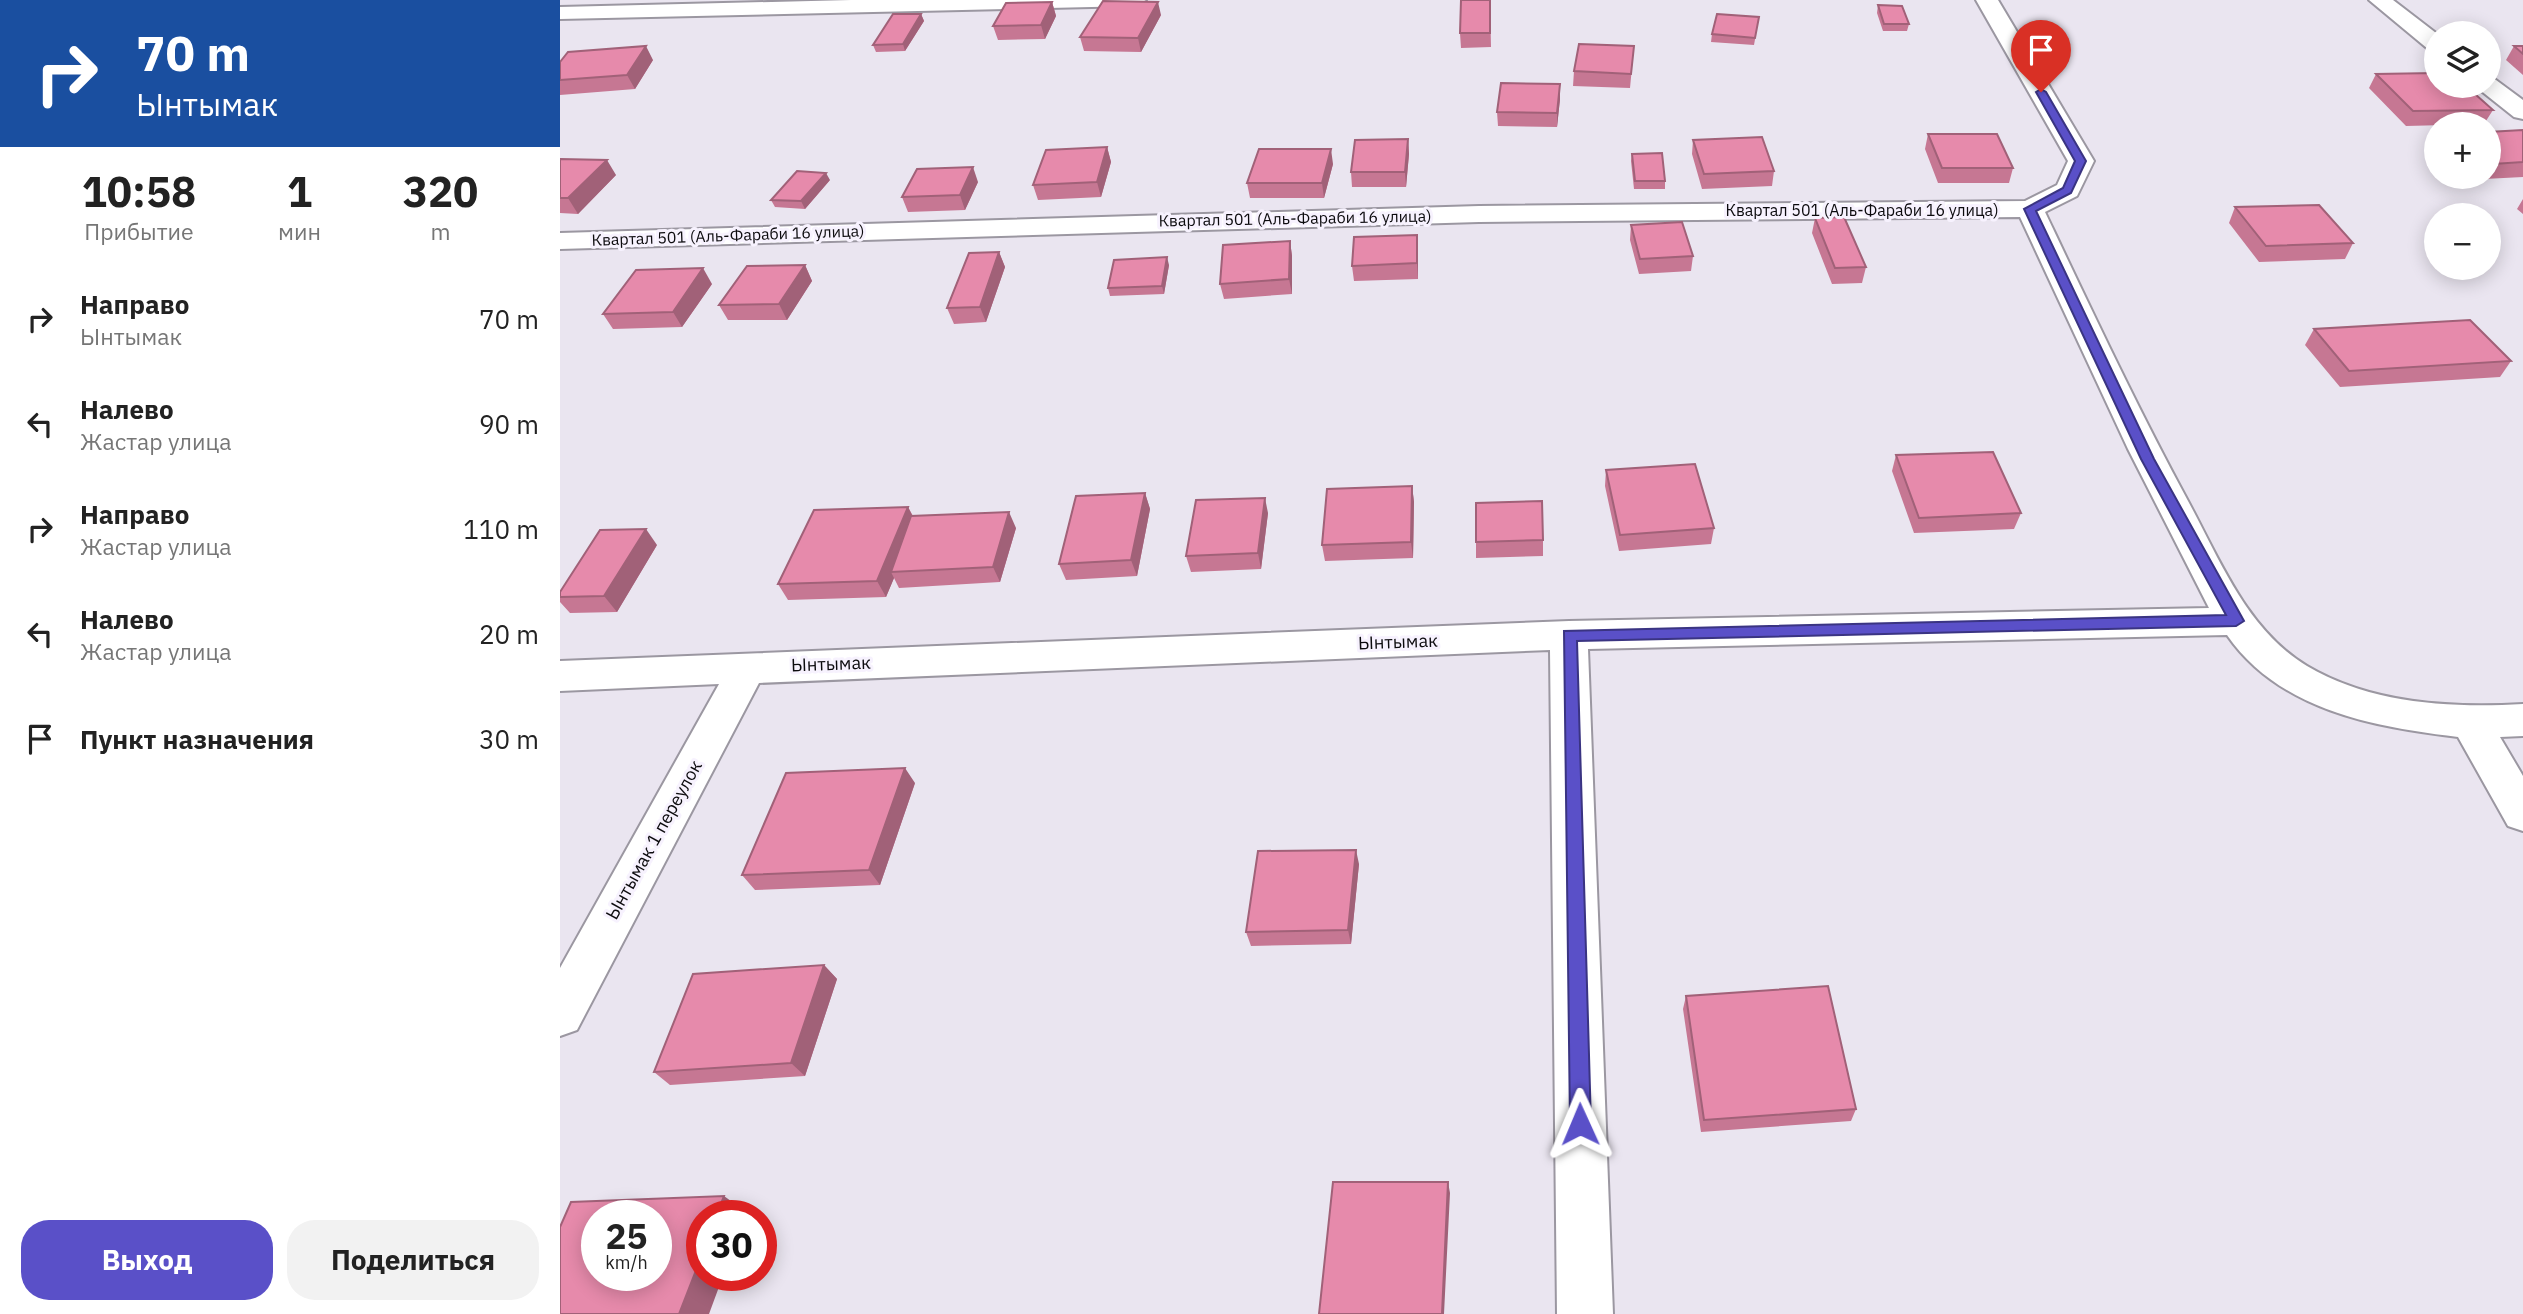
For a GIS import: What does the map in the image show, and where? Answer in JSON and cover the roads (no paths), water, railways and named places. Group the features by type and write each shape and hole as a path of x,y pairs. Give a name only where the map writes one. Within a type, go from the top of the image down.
{"street":[{"path":"560,13 1135,0"},
{"path":"1987,0 2081,161 2067,190 2030,209 2148,459 2236,621 2273,661 2326,693 2388,713 2470,723 2523,720"},
{"path":"2380,0 2424,35"},
{"path":"2501,95 2523,112"},
{"name":"Квартал 501 (Аль-Фараби 16 улица)","path":"560,241 1137,221 1847,209 2030,209"},
{"name":"Ынтымак","path":"560,676 1569,635 2236,621"},
{"path":"1569,635 1585,1314"},
{"name":"Ынтымак 1 переулок","path":"560,1013 748,667"},
{"path":"2470,723 2523,813"}]}
